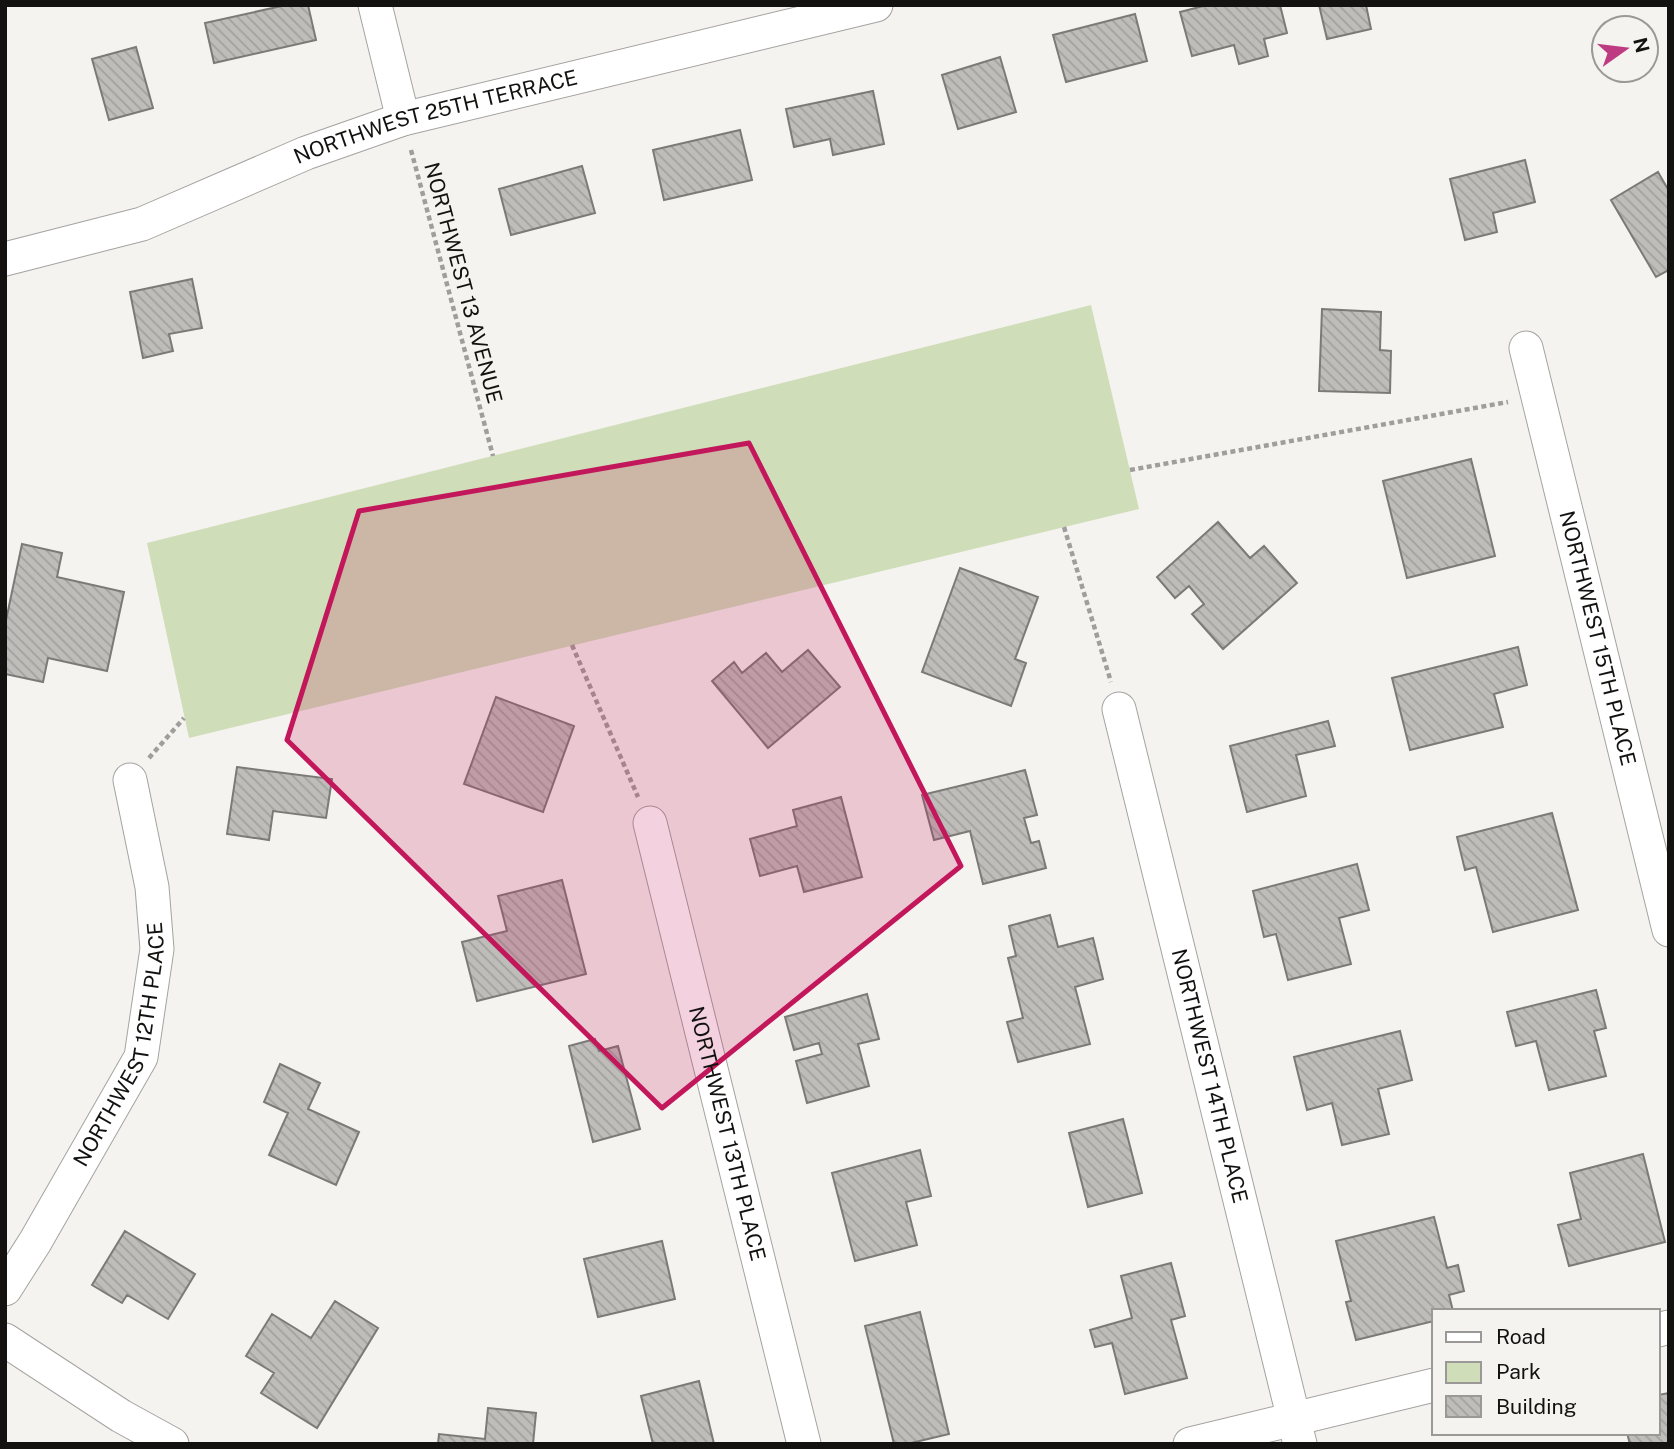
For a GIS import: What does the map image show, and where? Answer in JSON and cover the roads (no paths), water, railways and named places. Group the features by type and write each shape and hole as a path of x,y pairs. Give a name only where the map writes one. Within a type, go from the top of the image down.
{"street":[{"path":"375,5 403,119"},
{"name":"NORTHWEST 25TH TERRACE","path":"5,259 142,224 306,153 403,119 876,5"},
{"name":"NORTHWEST 15TH PLACE","path":"1526,348 1669,930"},
{"name":"NORTHWEST 14TH PLACE","path":"1119,709 1297,1431"},
{"name":"NORTHWEST 12TH PLACE","path":"5,1289 141,1057 157,949 152,887 130,780"},
{"name":"NORTHWEST 13TH PLACE","path":"650,823 804,1444"},
{"path":"5,1340 121,1416 172,1444"},
{"path":"1190,1444 1297,1431 1432,1386"}]}
